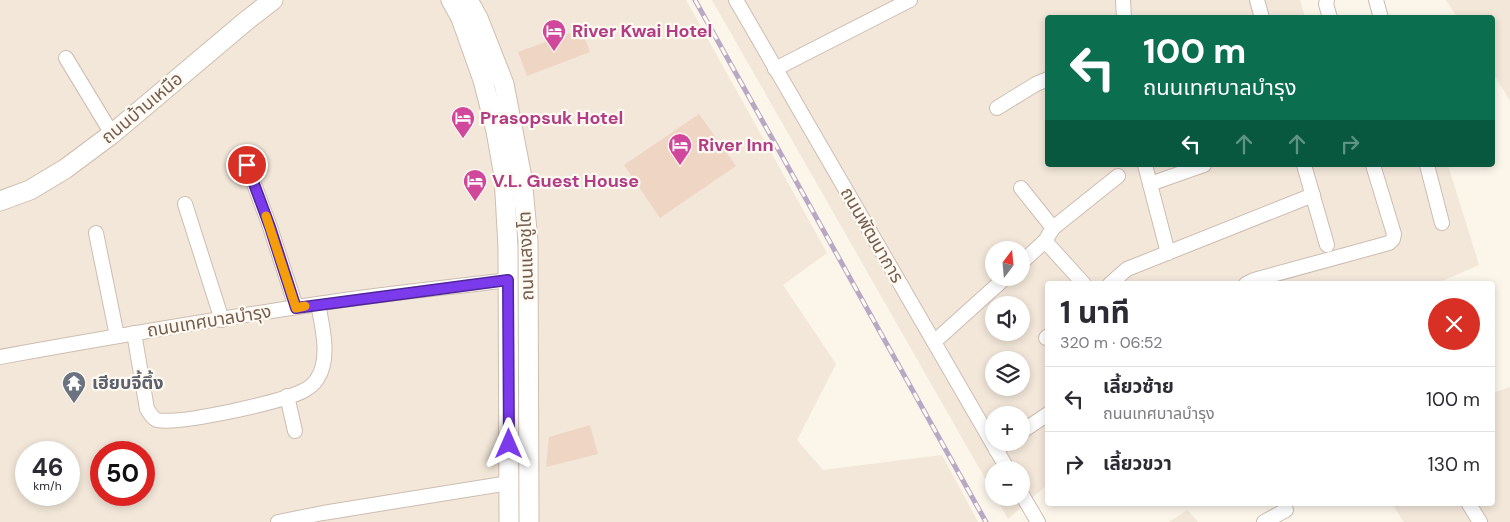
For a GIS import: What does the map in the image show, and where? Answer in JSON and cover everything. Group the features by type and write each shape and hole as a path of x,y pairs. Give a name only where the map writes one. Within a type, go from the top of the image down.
{"main road":[{"name":"ถนนบ้านเหนือ","path":"0,201 30,190 65,169 112,134 246,21 274,0"},
{"name":"ถนนแสงชูโต","path":"451,0 461,18 483,80 505,129 522,178 528,241 529,522"},
{"name":"ถนนแสงชูโต","path":"468,0 478,18 504,84 504,176 508,247 509,522"}],"street":[{"name":"ถนนพัฒนาการ","path":"736,0 934,342 985,421"},
{"path":"775,69 910,0"},
{"path":"1123,0 1124,15"},
{"path":"1257,0 1261,15"},
{"path":"1327,0 1326,4 1329,15"},
{"path":"1376,0 1380,15"},
{"path":"66,58 112,134"},
{"path":"997,108 1045,80"},
{"path":"247,165 270,227 296,308"},
{"path":"1146,167 1168,253"},
{"path":"1150,184 1198,167"},
{"path":"1305,167 1327,245"},
{"path":"1252,281 1389,243 1393,239 1394,234 1374,167"},
{"path":"1427,167 1442,223"},
{"path":"1030,255 1045,241 1053,228 1118,176"},
{"path":"1021,188 1053,228"},
{"path":"1113,281 1127,269 1313,195"},
{"path":"185,204 222,320"},
{"path":"96,233 117,336"},
{"path":"1045,241 1081,281"},
{"name":"ถนนเทศบาลบำรุง","path":"0,357 134,333 318,304 508,280"},
{"path":"934,342 996,286"},
{"path":"134,333 147,409 152,417 156,420 170,420 205,416 302,392 310,386 320,374 324,358 324,338 318,304"},
{"path":"287,396 294,431"},
{"path":"1030,426 1045,416"},
{"path":"278,522 509,483"},
{"path":"1029,506 1038,522"},
{"path":"1470,506 1480,522"},
{"path":"1264,522 1286,510"}],"shaded area":[{"path":"0,0 686,0 827,253 783,285 836,364 797,440 823,470 942,455 978,522 0,522"},
{"path":"712,0 1300,0 1304,15 1045,15 1045,167 1449,167 1479,265 1442,281 1045,281 1045,487 1030,500 1030,461 985,461 985,478"},
{"path":"1446,0 1510,0 1510,101 1495,76 1495,15 1456,15"},
{"path":"1510,387 1510,522 1404,522 1393,506 1495,506 1495,392"},
{"path":"1001,506 1023,506 1008,519"},
{"path":"1187,510 1198,522 1169,522"}],"building":[{"name":"River Kwai Hotel","path":"581,29 590,52 527,76 518,52"},
{"name":"River Inn","path":"699,114 736,166 660,218 624,165"},
{"path":"590,425 598,454 546,467 549,437"}],"railway":[{"path":"695,0 986,522"}],"slow traffic":[{"path":"266,216 296,308 305,306"}],"place":[{"name":"River Kwai Hotel","path":"554,52"},
{"name":"Prasopsuk Hotel","path":"463,139"},
{"name":"River Inn","path":"680,166"},
{"name":"V.L. Guest House","path":"475,202"},
{"name":"เฮียบจี้ตึ้ง","path":"74,404"}],"route":[{"path":"247,165 270,227 296,308 508,280 509,444"}]}
